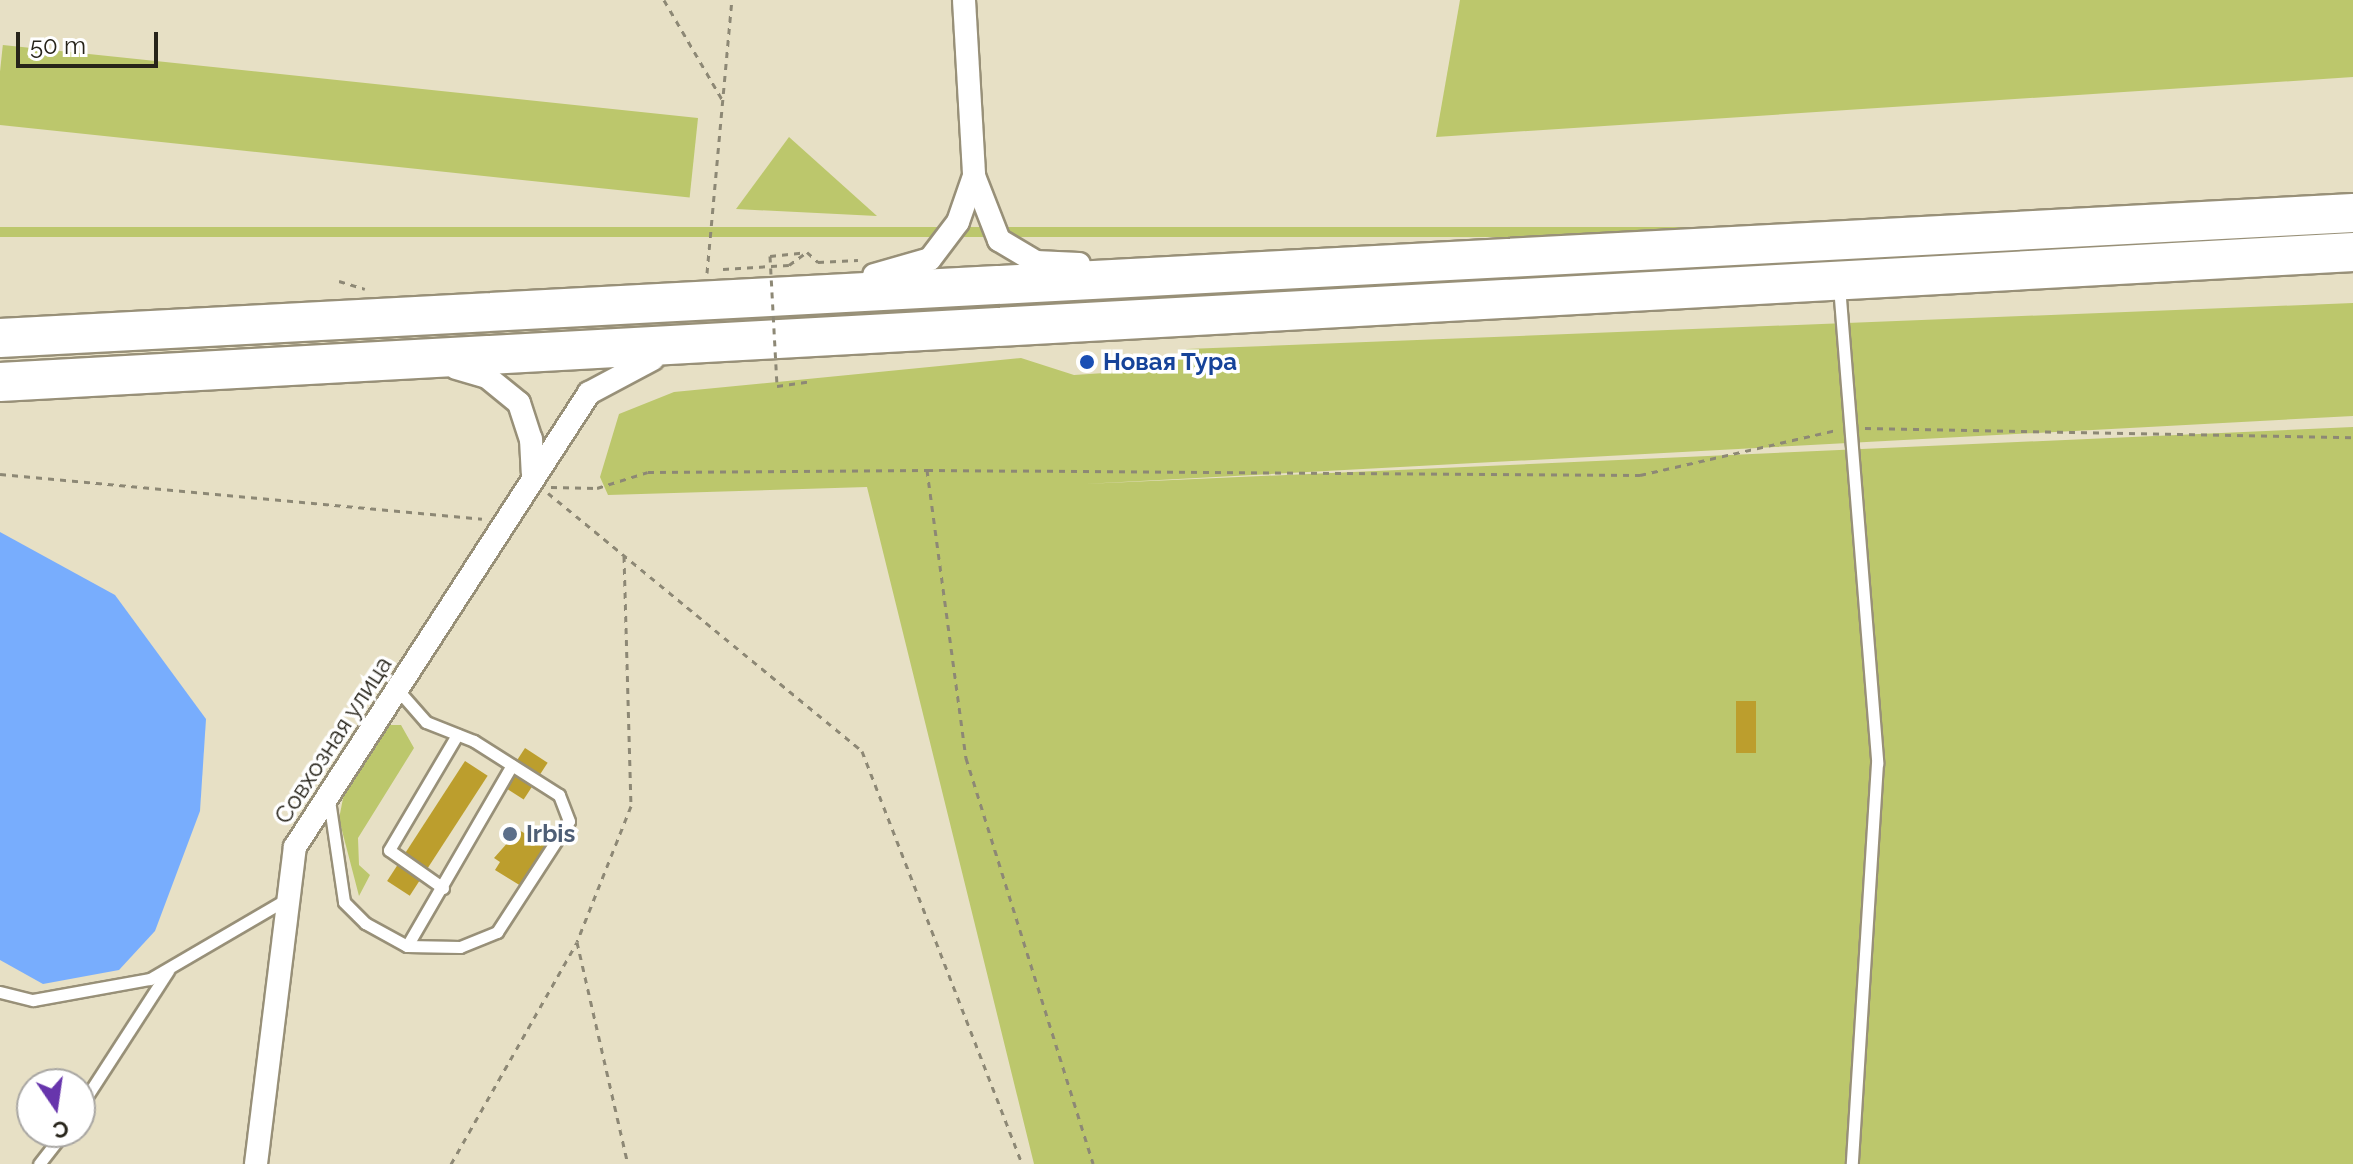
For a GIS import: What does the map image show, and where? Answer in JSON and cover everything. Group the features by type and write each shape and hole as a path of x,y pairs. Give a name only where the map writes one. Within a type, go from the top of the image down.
{"highway":[{"path":"0,338 709,286 1230,273 2353,213"},
{"path":"0,382 312,361 2353,252"}],"street":[{"path":"964,0 974,176 999,240 1036,262 1191,260 1230,273"},
{"path":"709,286 912,269 949,240 974,176"},
{"path":"312,361 370,372 1087,338 1214,315"},
{"name":"Совхозная улица","path":"256,1164 295,847 531,475 589,393 653,359"},
{"path":"456,368 487,377 519,403 531,439 531,475"}],"lane":[{"path":"1839,281 1846,428 1877,763 1852,1164"},
{"path":"329,795 344,902 365,923 407,946 460,947 497,932 569,821 559,795 512,765 426,722 396,689"},
{"path":"443,888 389,850 457,735"},
{"path":"407,946 512,765"},
{"path":"0,992 33,1000 150,979 287,899"},
{"path":"96,1082 170,967"},
{"path":"39,1164 52,1148"}],"path":[{"path":"664,0 723,101"},
{"path":"709,286 732,0"},
{"path":"807,252 770,256 777,386 811,381"},
{"path":"531,475 574,491 648,472 927,470 1640,475 1846,428 2353,437"},
{"path":"927,470 966,758 1093,1164"},
{"path":"0,474 504,521"},
{"path":"531,475 624,556 862,751 1022,1164"},
{"path":"451,1164 577,942 631,806 624,556"},
{"path":"577,942 628,1164"}],"green space":[{"path":"1460,0 2353,0 2353,77 1436,137"},
{"path":"3,45 698,118 690,198 0,125"},
{"path":"789,137 877,216 736,209"},
{"path":"0,227 2353,227 2353,237 0,237"},
{"path":"2353,303 2353,416 1084,484 2353,427 2353,1164 1034,1164 867,487 608,495 600,477 619,414 674,392 1021,358 1074,375 1150,370 1187,349"},
{"path":"389,725 401,725 414,748 358,838 359,865 370,875 359,896 339,819 344,793"}],"water":[{"path":"0,532 115,595 206,719 200,811 155,931 119,970 43,984 0,960"}],"building":[{"path":"1736,701 1756,701 1756,753 1736,753"},
{"path":"525,748 548,763 524,800 501,785"},
{"path":"465,761 488,776 410,896 387,881"},
{"path":"519,830 546,846 521,886 495,870 500,862 494,858"}],"place":[{"name":"Новая Тура","path":"1087,362"},
{"name":"Irbis","path":"510,834"}]}
